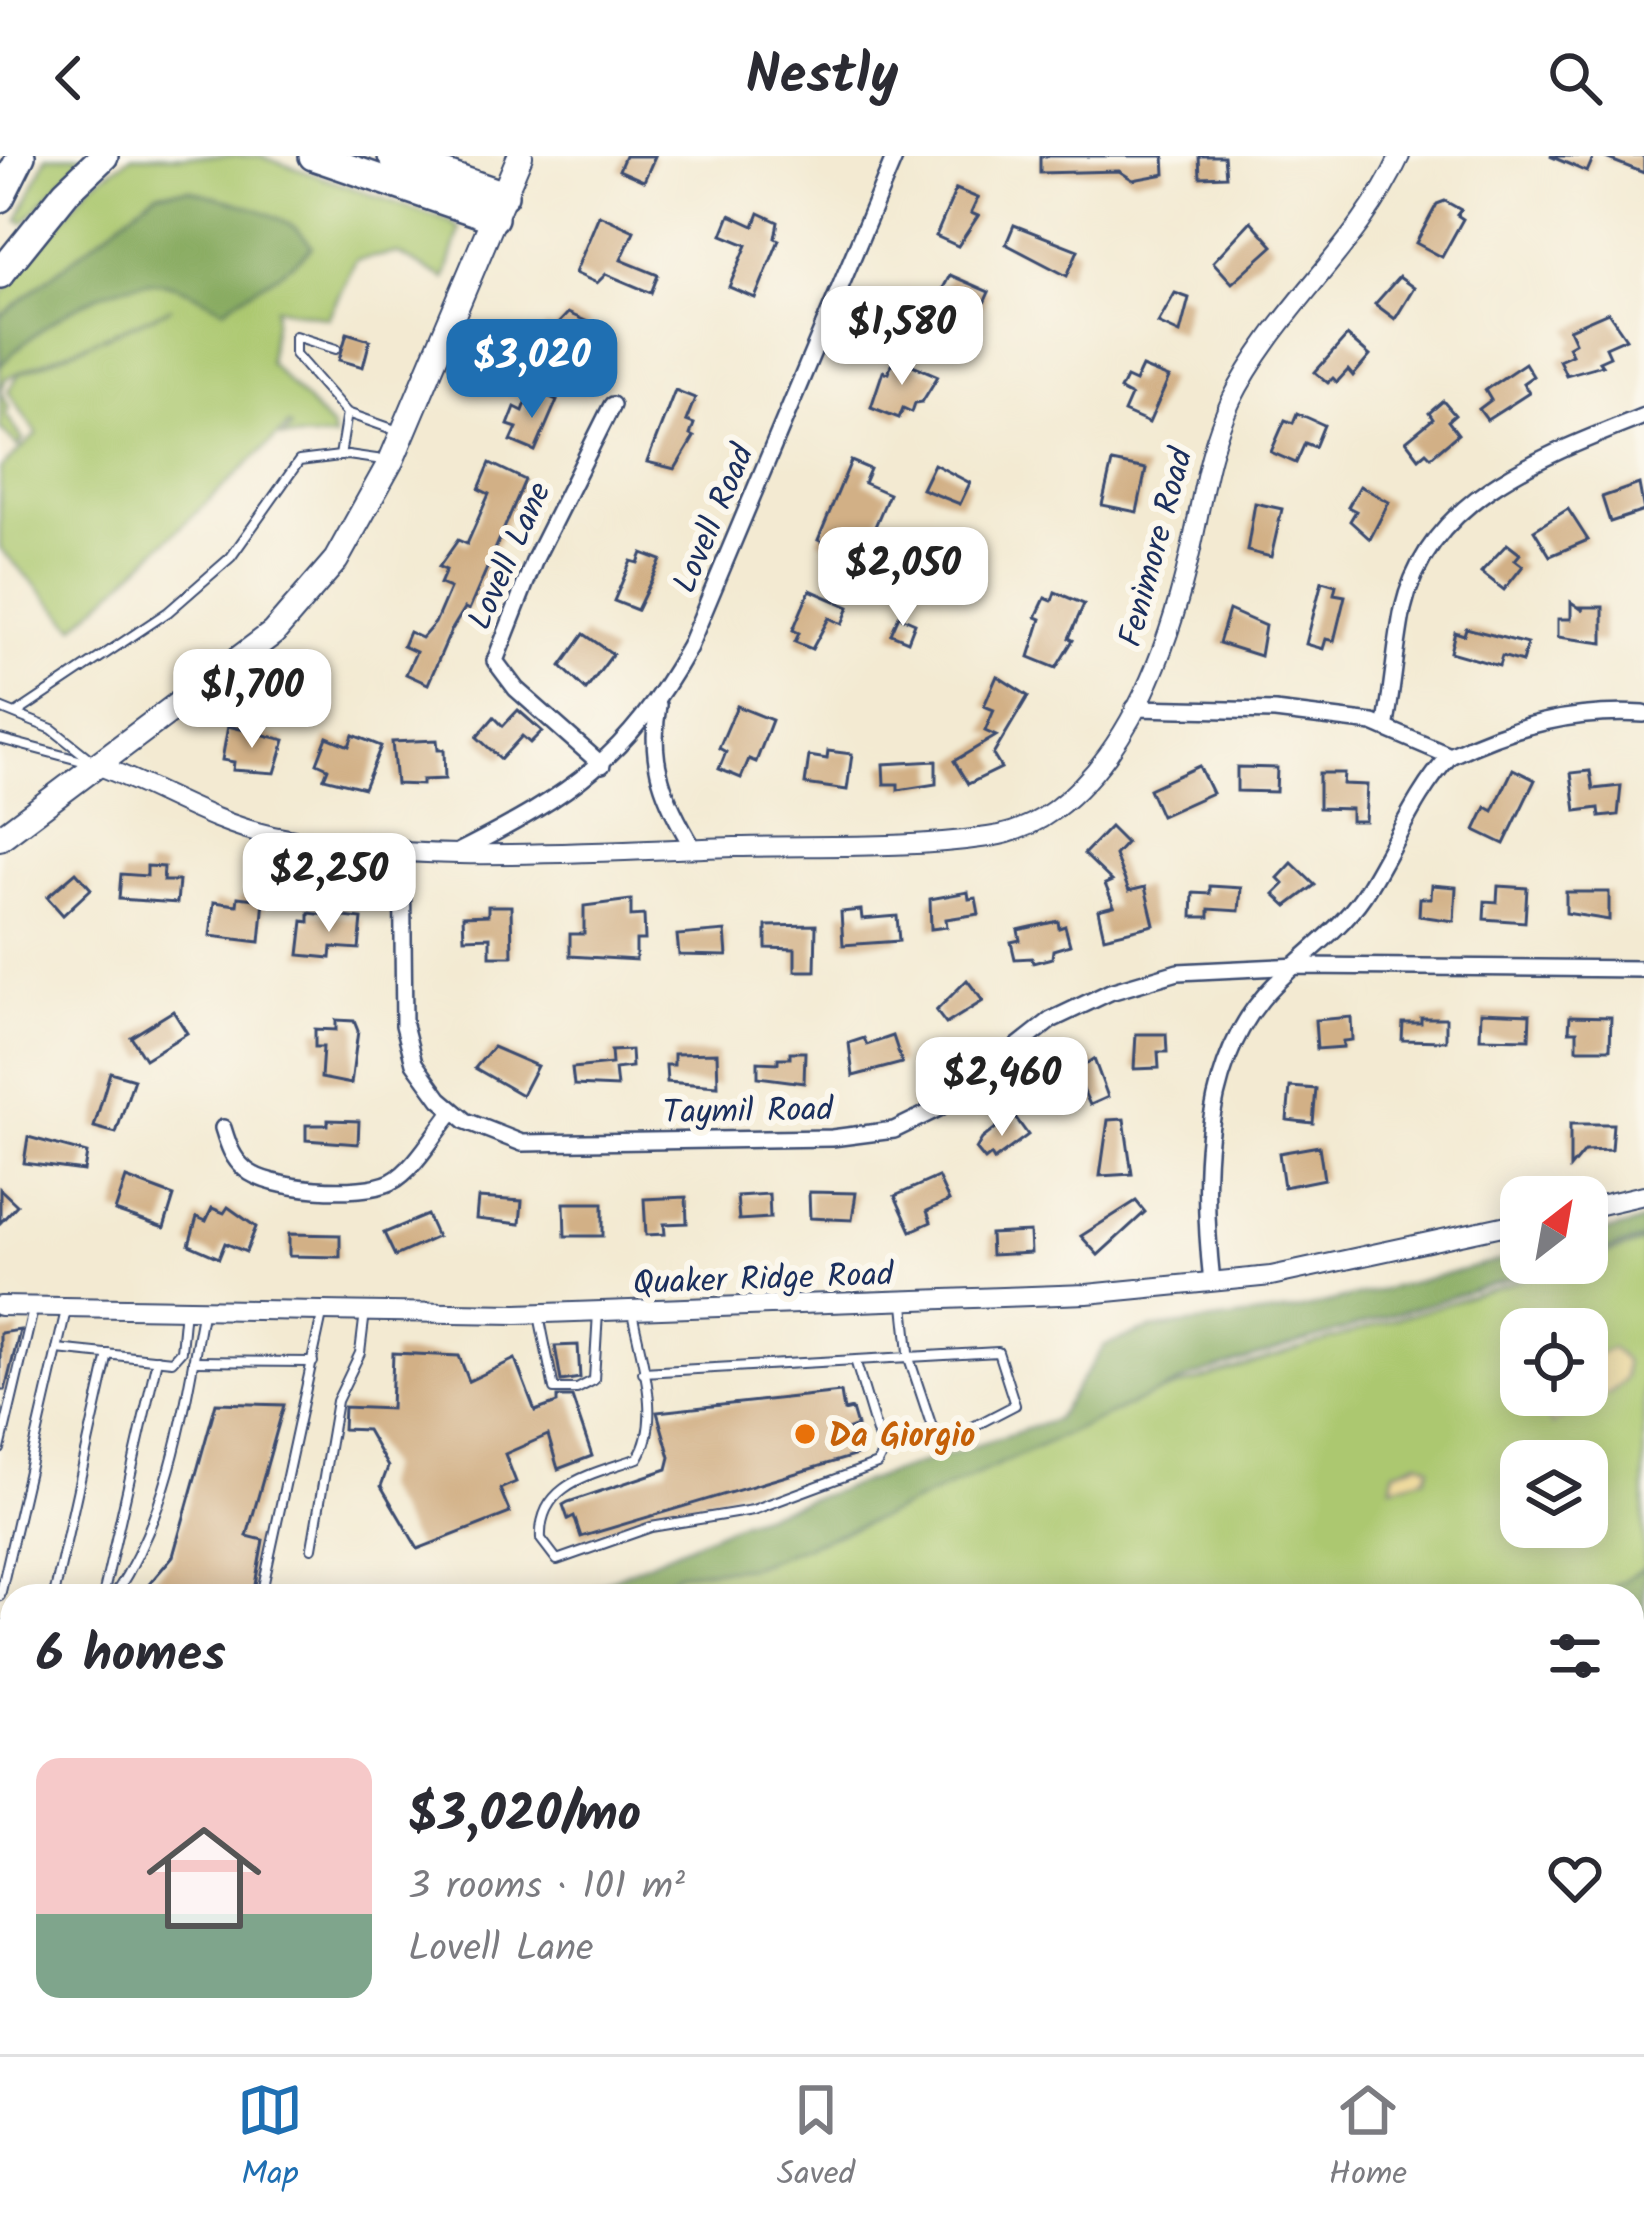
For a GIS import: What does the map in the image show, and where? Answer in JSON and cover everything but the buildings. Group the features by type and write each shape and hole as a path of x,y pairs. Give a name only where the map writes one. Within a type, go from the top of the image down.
{"highway":[{"path":"0,198 21,156"},
{"path":"0,274 66,192 104,156"},
{"path":"313,156 499,207"},
{"path":"392,156 499,207"}],"main road":[{"path":"0,838 245,656 297,609 358,526 391,461 520,156"}],"street":[{"name":"Lovell Road","path":"97,765 208,815 272,836 460,850 548,806 602,765 659,701 689,647 895,156"},
{"name":"Fenimore Road","path":"460,850 931,842 1014,832 1075,791 1134,708 1172,619 1204,471 1229,405 1270,338 1366,218 1400,156"},
{"name":"Lovell Lane","path":"602,765 516,689 495,662 536,559 612,405"},
{"path":"1385,728 1413,577 1456,512 1500,481 1644,416"},
{"name":"Lovell Road","path":"659,701 653,761 665,800 694,848"},
{"path":"1134,708 1276,711 1385,728 1450,756"},
{"path":"1212,1282 1214,1100 1243,1027 1272,988 1299,966 1362,897 1450,756 1524,725 1607,712 1644,714"},
{"name":"Taymil Road","path":"402,848 406,1039 421,1074 453,1111 482,1130 522,1143 832,1138 894,1130 939,1108 1030,1033 1110,992 1178,972 1299,966 1644,969"},
{"path":"223,1128 232,1154 248,1173 270,1182 357,1189 394,1181 453,1111"},
{"path":"1608,1203 1644,1195"},
{"name":"Quaker Ridge Road","path":"0,1306 539,1313 904,1303 1212,1282 1318,1267 1500,1227"}],"lane":[{"path":"336,349 295,336 295,354 347,413 403,433"},
{"path":"340,456 347,413"},
{"path":"17,713 168,611 231,557 299,461 340,456 391,461"},
{"path":"0,708 74,742 97,765"},
{"path":"0,739 97,765"},
{"path":"643,1372 910,1361 998,1352 1015,1406 938,1445 910,1361 904,1303"},
{"path":"3,1584 67,1304"},
{"path":"0,1449 34,1305"},
{"path":"57,1349 172,1361 182,1351 194,1307"},
{"path":"122,1584 142,1554 156,1516 193,1361 194,1307"},
{"path":"263,1584 288,1452 323,1310"},
{"path":"312,1549 337,1402 360,1353 365,1310"},
{"path":"632,1311 648,1412 644,1450 638,1459 568,1484 551,1497 540,1522 550,1556 568,1559 650,1528 753,1510 877,1464 883,1452 856,1363"},
{"path":"539,1313 554,1389 577,1390 594,1380 598,1312"},
{"path":"57,1584 108,1354"},
{"path":"108,1584 157,1359"},
{"path":"193,1361 313,1363"}],"green space":[{"path":"47,156 84,156 24,223 18,220"},
{"path":"132,156 260,156 451,222 460,229 445,279 397,253 356,260 328,318 276,307 269,362 332,428 334,438 282,437 289,425 75,627 0,548 0,469 37,434 8,391 19,374 172,308 6,378 1,391 9,407 6,414 23,440 18,447 0,428 0,296 90,185"},
{"path":"189,189 273,216 312,246 224,309 163,283 142,283 97,296 52,322 0,366 0,317 157,192"},
{"path":"1644,1221 1644,1239 1608,1250 1608,1231"},
{"path":"1644,1242 1644,1584 648,1584 1142,1398 1509,1284 1608,1284 1608,1253"},
{"path":"1500,1261 1500,1282 1195,1376 880,1518 751,1567 678,1573 665,1584 600,1584 743,1521 1055,1420 1105,1345 1150,1329 1298,1310"},
{"path":"1644,1568 1644,1584 1617,1584"}],"sand":[{"path":"1612,1348 1625,1361 1625,1377 1608,1393 1608,1350"},
{"path":"1419,1461 1430,1466 1425,1477 1392,1486 1394,1471"}],"place":[{"name":"Da Giorgio","path":"805,1434"}]}
